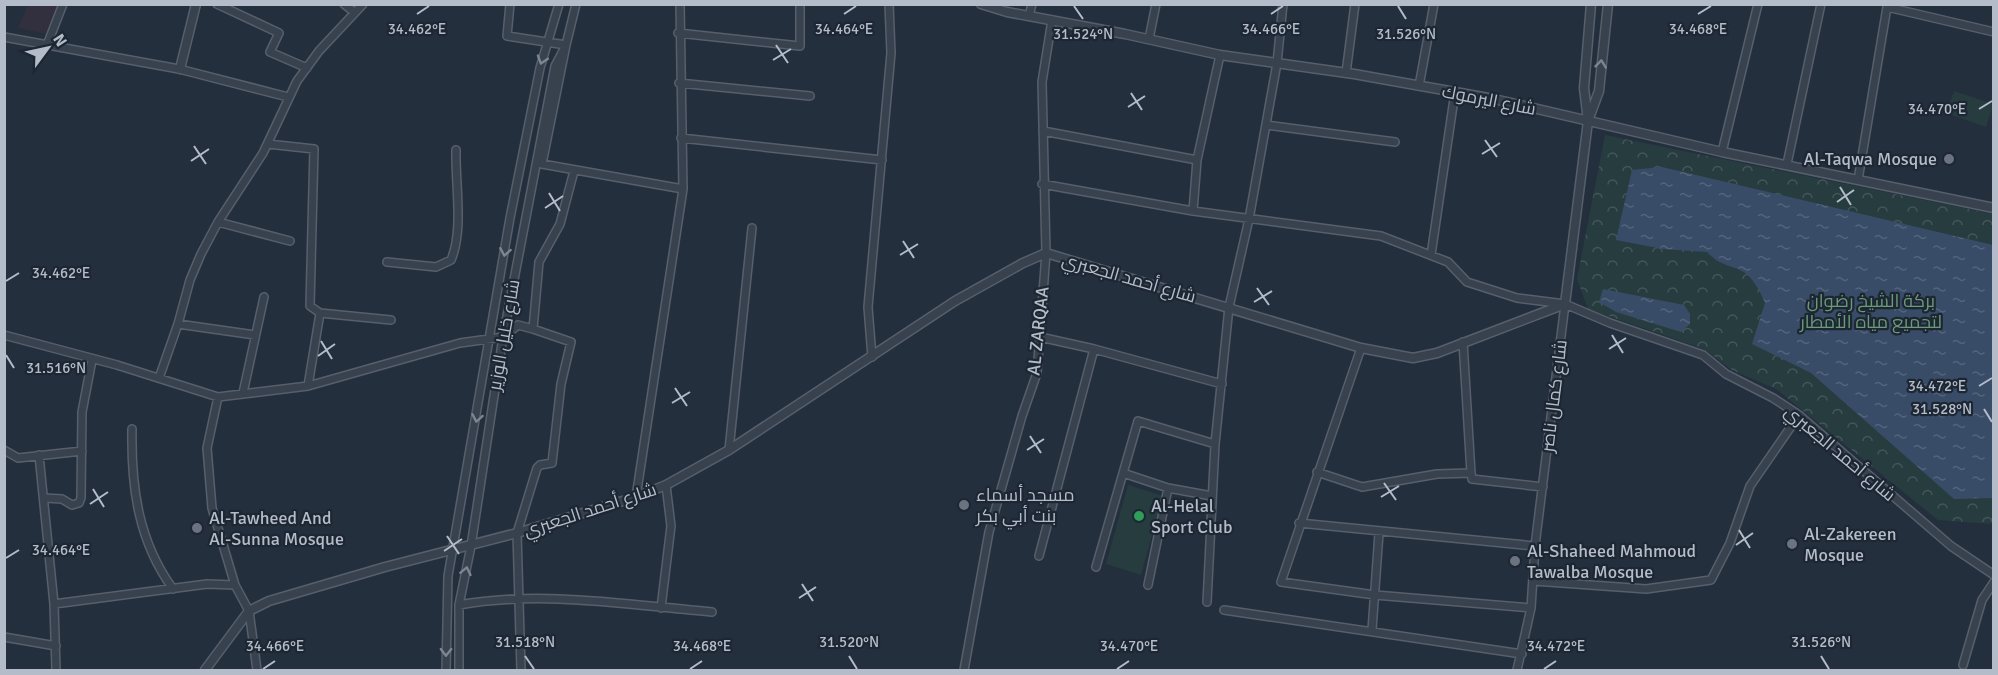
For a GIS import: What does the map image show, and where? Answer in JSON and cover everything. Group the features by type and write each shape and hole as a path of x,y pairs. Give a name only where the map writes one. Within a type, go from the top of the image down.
{"street":[{"path":"46,45 63,4"},
{"path":"180,69 196,4"},
{"path":"217,4 279,33 270,52 307,68"},
{"path":"344,4 354,12"},
{"path":"159,378 178,324 190,280 218,222 268,144 288,97 307,68 363,4"},
{"path":"510,4 507,36 566,45 542,164 683,189"},
{"name":"شارع خليل الوزير","path":"446,670 448,576 528,124 540,68 559,4"},
{"name":"شارع خليل الوزير","path":"459,670 459,605 471,546 502,338 555,66 566,45 576,4"},
{"path":"636,498 683,189 678,33 680,4"},
{"path":"678,33 800,46 800,4"},
{"path":"872,357 868,307 891,53 889,4"},
{"name":"شارع اليرموك","path":"981,4 1220,55 1346,73 1455,92 1722,152 1994,208"},
{"path":"1029,16 1032,4"},
{"path":"1149,39 1156,4"},
{"path":"1207,602 1215,444 1229,307 1249,219 1266,125 1277,63 1283,4"},
{"path":"1346,73 1355,4"},
{"path":"1419,86 1434,4"},
{"name":"شارع كمال ناصر","path":"1517,670 1531,608 1535,546 1587,121 1584,88 1591,4"},
{"name":"شارع كمال ناصر","path":"1587,121 1599,91 1608,4"},
{"path":"1722,152 1758,4"},
{"path":"1787,164 1821,4"},
{"path":"1858,180 1887,7 1994,32"},
{"name":"AL ZARQAA","path":"964,670 989,532 1022,416 1037,373 1046,253 1042,184 1042,82 1052,20"},
{"path":"4,37 180,69 288,97"},
{"path":"1193,211 1197,160 1220,55"},
{"path":"679,83 810,96"},
{"path":"1431,255 1455,92"},
{"path":"1266,125 1395,142"},
{"path":"1043,131 1197,160"},
{"path":"681,138 882,159"},
{"path":"268,144 314,149 310,306 320,313 391,320"},
{"path":"387,262 436,267 451,260 460,208 455,188 456,150"},
{"path":"533,329 539,262 560,224 574,171"},
{"path":"1042,184 1193,211 1381,236 1448,262 1467,282 1517,298 1565,304"},
{"path":"218,222 290,241"},
{"path":"729,450 752,228"},
{"name":"شارع أحمد الجعبري","path":"205,670 249,611 269,601 385,567 517,533 636,498 666,485 729,450 955,301 1023,263 1046,253 1361,348 1413,358 1437,353 1565,304 1610,323 1703,355 1726,374 1773,398 1799,415 1951,546 1994,575"},
{"path":"243,393 264,297"},
{"path":"308,386 320,313"},
{"path":"178,324 255,335"},
{"path":"4,335 159,378 218,397 308,386 460,343 502,338 518,325 571,342 561,384 552,463 540,465 537,468 517,533 521,670"},
{"path":"1040,337 1095,349 1222,384"},
{"path":"1463,342 1472,479 1543,487"},
{"path":"1361,348 1281,582 1375,595 1531,608"},
{"path":"1039,556 1095,349"},
{"path":"45,498 62,499 72,505 79,503 82,412 92,360"},
{"path":"218,397 207,448 208,484 212,508 235,585 249,611 257,670"},
{"path":"1534,581 1646,589 1711,580 1730,543 1750,486 1799,415"},
{"path":"1096,567 1138,421 1215,444"},
{"path":"132,429 134,499 159,570 173,589"},
{"path":"4,450 18,458 82,451"},
{"path":"39,455 54,604 56,670"},
{"path":"1317,472 1362,487 1437,474 1471,472"},
{"path":"1123,473 1168,488 1212,496"},
{"path":"661,608 671,526 666,485"},
{"path":"1148,585 1168,488"},
{"path":"1299,524 1535,546"},
{"path":"1372,630 1379,533"},
{"path":"1963,664 1982,600 1994,582"},
{"path":"54,604 207,584 235,585"},
{"path":"459,605 518,599 712,612"},
{"path":"1224,610 1372,630 1522,654"},
{"path":"4,637 56,646"}],"shaded area":[{"path":"28,5 59,5 47,34 18,28"}],"green space":[{"path":"1954,91 1993,104 1986,127 1946,113"},
{"name":"بركة الشيخ رضوان لتجميع مياه الأمطار","path":"1605,135 1993,214 1993,524 1938,520 1776,389 1732,370 1704,349 1588,309 1577,279"},
{"name":"Al-Helal Sport Club","path":"1128,485 1163,496 1141,575 1106,564"}],"water":[{"name":"بركة الشيخ رضوان لتجميع مياه الأمطار","path":"1662,167 1993,245 1993,498 1954,499 1811,373 1752,344 1765,303 1755,284 1744,272 1719,262 1707,252 1663,249 1616,240 1632,170"},
{"path":"1603,289 1684,305 1690,314 1690,324 1681,332 1616,312 1599,302"}],"place":[{"name":"Al-Taqwa Mosque","path":"1949,159"},
{"name":"مسجد أسماء بنت أبي بكر","path":"964,505"},
{"name":"Al-Helal Sport Club","path":"1139,516"},
{"name":"Al-Tawheed And Al-Sunna Mosque","path":"197,528"},
{"name":"Al-Zakereen Mosque","path":"1792,544"},
{"name":"Al-Shaheed Mahmoud Tawalba Mosque","path":"1515,561"}]}
